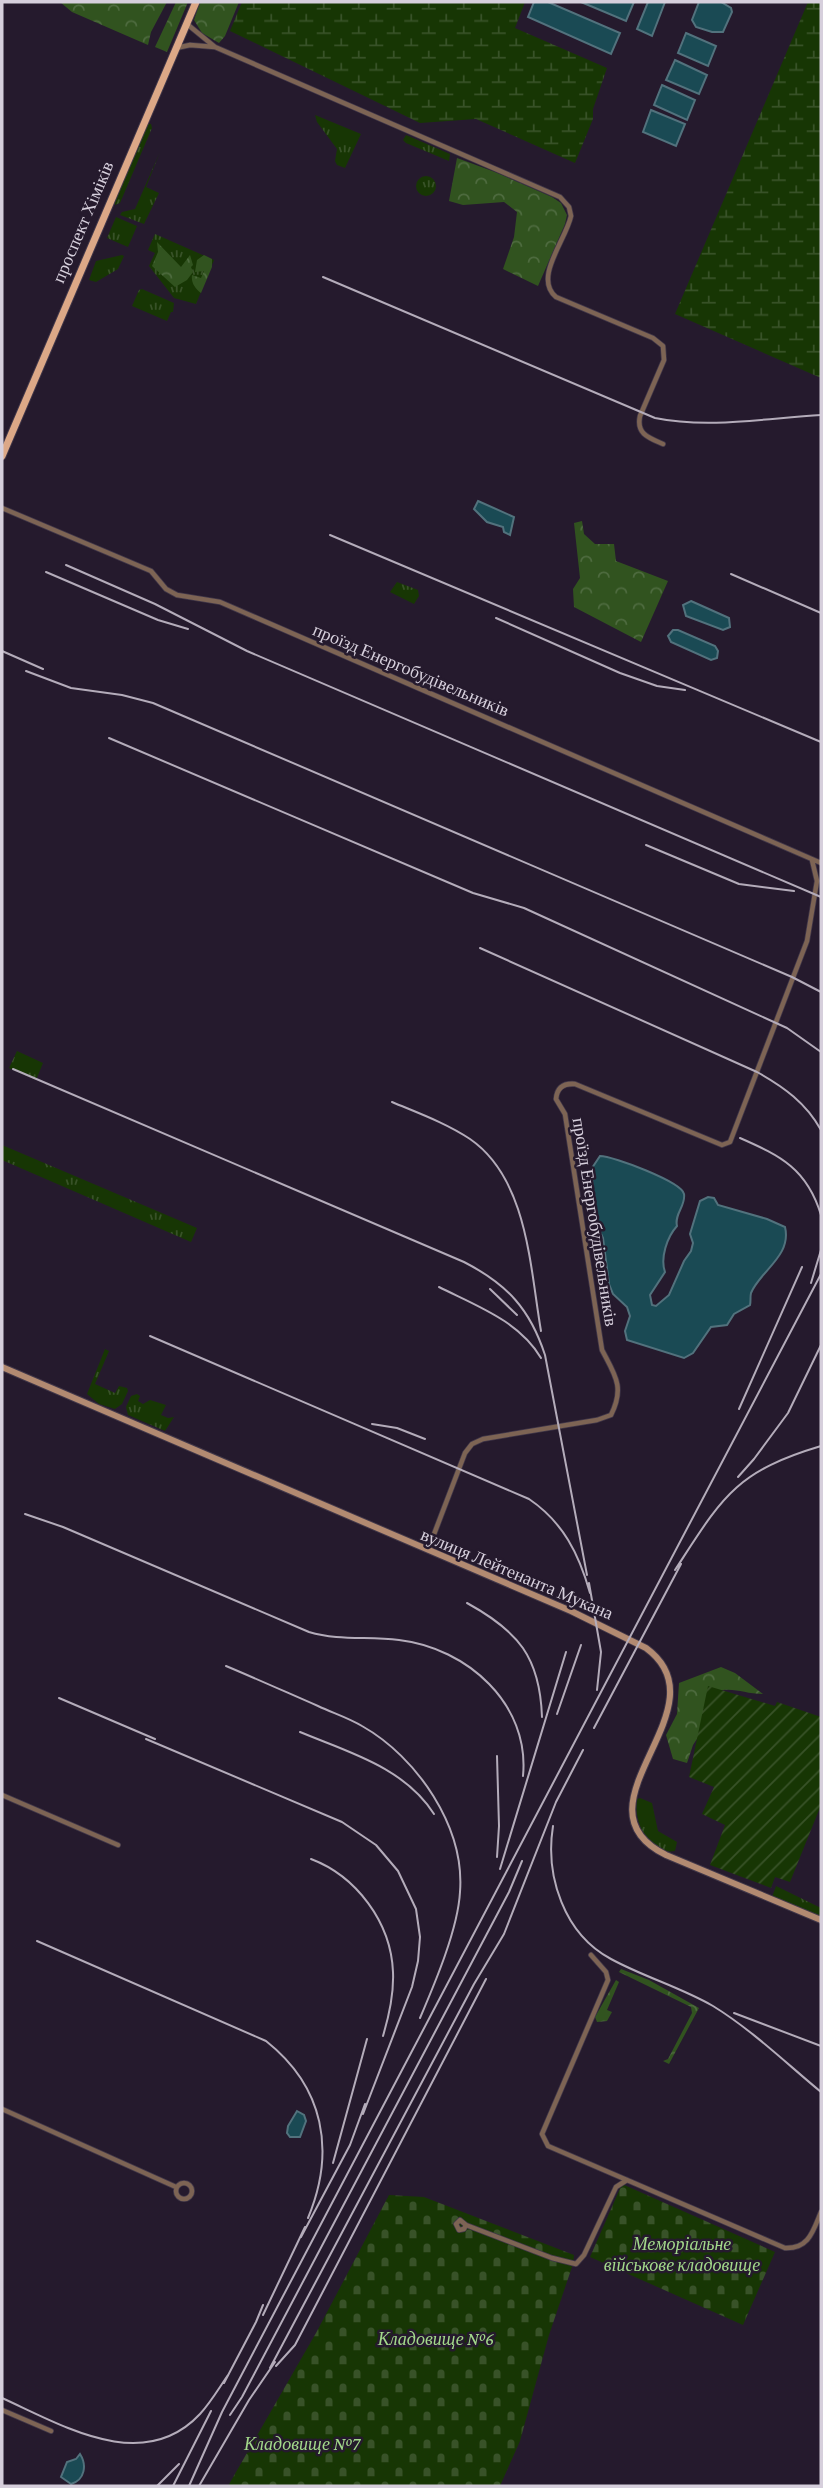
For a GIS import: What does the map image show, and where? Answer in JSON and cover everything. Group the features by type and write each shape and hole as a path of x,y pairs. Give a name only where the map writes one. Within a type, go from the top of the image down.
{"main road":[{"name":"проспект Хіміків","path":"2,456 195,2"},
{"name":"вулиця Лейтенанта Мукана","path":"2,1367 571,1611 633,1640 654,1654 668,1673 672,1693 634,1796 632,1814 641,1836 652,1847 666,1855 821,1920"}],"street":[{"path":"186,24 215,47 559,197 569,207 571,216 547,275 549,289 556,297 653,338 663,346 664,360 640,416 639,425 645,436 663,444"},
{"path":"175,48 190,45 215,47"},
{"name":"проїзд Енергобудівельників","path":"2,508 151,571 166,589 177,594 220,602 821,863"},
{"name":"проїзд Енергобудівельників","path":"428,1551 465,1453 472,1444 492,1437 597,1420 611,1415 614,1409 618,1380 602,1350 565,1114 556,1099 560,1087 575,1084 722,1145 730,1142 807,941 817,881 812,860"},
{"path":"2,1795 118,1845"},
{"path":"591,1955 607,1972 608,1980 542,2134 548,2146 785,2248 796,2248 808,2240 821,2212"},
{"path":"2,2109 176,2188"},
{"path":"466,2225 552,2258 576,2264 584,2255 617,2187 628,2180"},
{"path":"2,2410 51,2431"}],"green space":[{"path":"60,2 167,2 151,32 148,45 72,12"},
{"path":"176,2 188,2 167,52 155,47"},
{"path":"200,2 239,2 225,36 219,43 202,33 194,20"},
{"path":"242,2 525,2 515,28 607,68 593,109 593,119 575,163 476,119 420,123 230,31"},
{"path":"808,2 821,2 821,378 675,314"},
{"path":"315,115 361,134 345,168 337,165 337,149 317,122"},
{"path":"148,124 151,124 152,128 120,203 115,205 114,202"},
{"path":"406,135 450,154 449,161 406,143 403,140"},
{"path":"160,152 146,187 159,193 144,224 120,215 135,209"},
{"path":"457,158 495,172 561,203 567,215 565,224 538,286 503,269 514,237 517,212 504,202 463,205 449,201"},
{"path":"426,176 433,179 436,186 433,193 426,196 419,193 416,186 419,179"},
{"path":"116,217 137,226 128,247 107,238"},
{"path":"155,234 214,260 196,304 174,298 149,266 155,253 148,250"},
{"path":"157,242 181,267 190,255 193,272 187,280 175,287 152,266 158,252"},
{"path":"204,255 212,259 212,267 201,293 194,285 192,275 201,278 204,271 195,272 197,260"},
{"path":"124,256 118,269 96,282 89,280 96,261"},
{"path":"142,289 174,303 173,312 167,321 132,306"},
{"path":"582,521 584,534 595,544 614,544 616,561 668,581 641,642 574,607 573,589 580,578 574,523"},
{"path":"397,582 418,590 419,596 414,604 390,592"},
{"path":"17,1051 43,1063 36,1080 9,1068"},
{"path":"2,1145 197,1228 191,1242 2,1160"},
{"path":"105,1349 109,1351 95,1384 115,1393 119,1386 127,1388 128,1391 122,1404 115,1409 99,1404 87,1394"},
{"path":"131,1396 140,1396 138,1401 143,1404 150,1400 166,1405 161,1415 174,1417 165,1431 128,1415 126,1407"},
{"path":"721,1667 735,1673 763,1694 733,1690 715,1692 710,1719 693,1745 687,1763 673,1759 666,1735 677,1714 679,1683"},
{"path":"708,1686 775,1706 777,1702 821,1717 821,1805 790,1882 775,1877 771,1888 710,1865 725,1825 702,1814 714,1787 689,1777"},
{"path":"637,1799 652,1803 658,1831 677,1842 675,1851 666,1851 650,1843 640,1826 636,1808"},
{"path":"776,1886 821,1908 821,1917 772,1897"},
{"path":"621,1969 649,1980 699,2008 669,2064 663,2061 668,2059 692,2013 691,2007 619,1972"},
{"path":"616,1980 619,1982 607,2010 612,2012 607,2021 597,2022 595,2017"},
{"name":"Меморіальне військове кладовище","path":"622,2184 775,2252 743,2325 590,2257"},
{"name":"Кладовище №6","path":"389,2195 424,2197 574,2255 520,2441 500,2486 228,2486 316,2333"}],"shaded area":[{"path":"534,2 548,2 620,33 611,54 528,17"},
{"path":"581,2 634,2 626,21"},
{"path":"648,2 665,2 652,36 637,29"},
{"path":"699,2 721,2 731,8 732,12 723,32 696,27 692,20"},
{"path":"686,33 716,46 708,66 678,53"},
{"path":"675,60 707,75 699,94 666,80"},
{"path":"662,85 695,100 687,120 654,105"},
{"path":"651,110 685,124 676,146 643,132"},
{"path":"478,501 514,517 510,535 504,532 503,527 487,522 474,509"},
{"path":"691,601 729,618 730,627 723,630 686,616 683,605"},
{"path":"673,630 715,646 718,651 717,658 711,660 671,642 668,636"},
{"path":"600,1156 660,1177 684,1194 677,1226 665,1248 665,1272 650,1295 652,1305 656,1306 669,1295 691,1251 693,1243 690,1234 700,1201 708,1197 714,1198 718,1205 785,1227 786,1237 780,1255 755,1285 750,1305 734,1314 727,1325 711,1327 693,1353 684,1358 627,1340 625,1331 630,1316 627,1307 613,1294 609,1284 603,1238 597,1225 593,1201 592,1168"},
{"path":"297,2111 304,2115 306,2121 300,2137 290,2137 287,2133 288,2126"},
{"path":"80,2454 84,2463 82,2476 71,2484 61,2477 67,2462 76,2459"}],"railway":[{"path":"323,277 655,418 717,423 821,415"},
{"path":"330,535 821,742"},
{"path":"66,565 155,604 247,651 821,897"},
{"path":"46,572 158,620 188,629"},
{"path":"731,574 821,613"},
{"path":"496,618 620,673 657,686 685,690"},
{"path":"2,651 43,669"},
{"path":"26,671 71,688 122,695 153,703 792,977 821,992"},
{"path":"109,738 473,893 524,908 787,1028 821,1052"},
{"path":"646,845 739,884 794,891"},
{"path":"480,948 757,1072 794,1096 821,1130"},
{"path":"13,1069 464,1262 505,1289 532,1324 545,1355 587,1575"},
{"path":"392,1102 442,1123 470,1139 489,1156 504,1177 523,1226 541,1331"},
{"path":"740,1138 791,1166 808,1186 821,1215"},
{"path":"811,1283 821,1250"},
{"path":"739,1409 802,1267"},
{"path":"189,2486 222,2412 821,1274"},
{"path":"439,1287 509,1324 532,1345 541,1358"},
{"path":"490,1289 517,1315"},
{"path":"150,1336 529,1499 551,1518 568,1540 581,1565 590,1593"},
{"path":"738,1477 788,1413 821,1345"},
{"path":"372,1424 397,1428 425,1439"},
{"path":"675,1570 705,1524 733,1491 768,1466 821,1446"},
{"path":"25,1514 63,1527 309,1632 399,1640 448,1654 489,1684 505,1703 516,1726 522,1750 523,1776"},
{"path":"594,1728 681,1564"},
{"path":"589,1583 601,1652 597,1690"},
{"path":"467,1603 500,1624 523,1648 537,1678 542,1717"},
{"path":"557,1714 581,1645"},
{"path":"500,1869 566,1652"},
{"path":"226,1666 362,1726 401,1756 434,1796 455,1843 460,1892 450,1939 420,2018"},
{"path":"59,1698 155,1739"},
{"path":"300,1732 356,1754 391,1773 422,1798 434,1814"},
{"path":"146,1739 342,1822 376,1845 398,1871 416,1909 420,1937 418,1961 412,1987 363,2114"},
{"path":"270,2368 474,1984 504,1934 556,1802 583,1750"},
{"path":"497,1756 497,1857"},
{"path":"553,1826 551,1845 555,1883 561,1902 581,1935 611,1959 700,1999 727,2015 821,2092"},
{"path":"311,1859 343,1877 356,1889 368,1903 386,1936 391,1953 393,1980 391,2005 383,2036"},
{"path":"230,2415 242,2397 509,1892 522,1861"},
{"path":"37,1941 266,2041 286,2059 301,2079 319,2122 321,2169 317,2193 308,2218"},
{"path":"276,2366 295,2345 486,1979"},
{"path":"734,2013 821,2046"},
{"path":"333,2163 367,2039"},
{"path":"301,2237 350,2145 365,2104"},
{"path":"263,2315 305,2227"},
{"path":"224,2383 263,2305"},
{"path":"199,2486 249,2400 275,2362"},
{"path":"2,2398 76,2431 102,2439 128,2443 153,2441 178,2432 200,2414 228,2375"},
{"path":"173,2486 211,2411"},
{"path":"157,2486 179,2464"}],"park label":[{"name":"Кладовище №7","path":"302,2444"}]}
